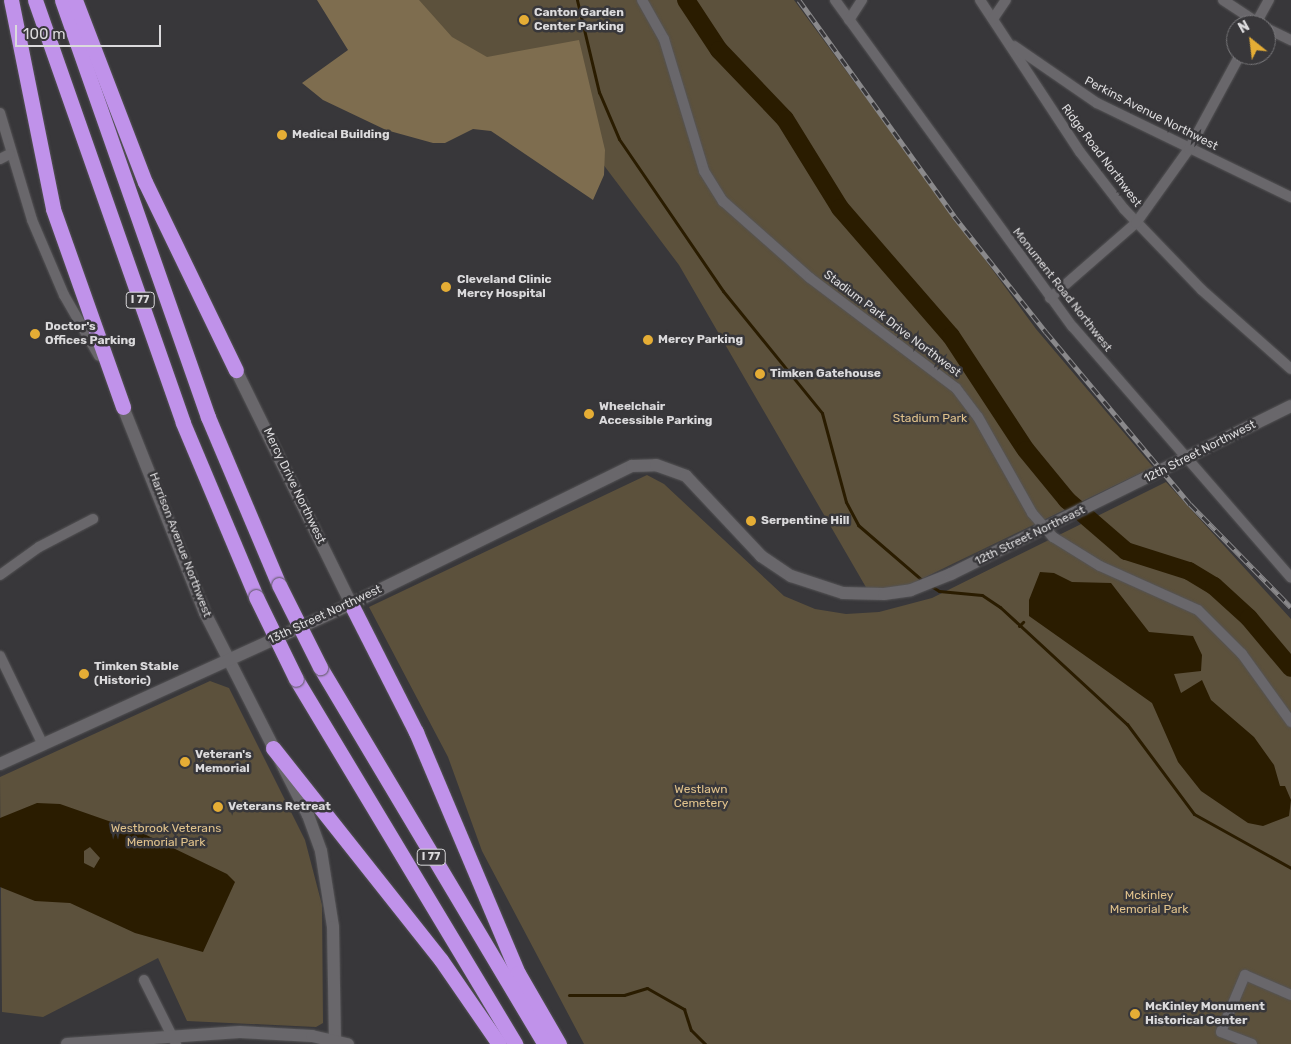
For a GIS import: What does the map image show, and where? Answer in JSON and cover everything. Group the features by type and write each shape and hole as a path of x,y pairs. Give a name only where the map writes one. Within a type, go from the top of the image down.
{"highway":[{"path":"11,0 52,209 123,407"},
{"name":"I 77","path":"35,0 186,432 256,596 296,679 515,1044"},
{"name":"I 77","path":"62,0 208,417 278,585 320,667 545,1044"},
{"path":"75,0 145,182 236,370"},
{"path":"351,604 423,748 514,965 558,1044"},
{"path":"273,748 441,960 499,1044"}],"main road":[{"name":"Mercy Drive Northwest","path":"236,370 351,604"},
{"name":"12th Street Northwest","path":"1109,497 1291,406"},
{"name":"Harrison Avenue Northwest","path":"123,407 192,584 308,815 327,873 333,926 335,1040"},
{"name":"13th Street Northwest","path":"0,764 351,604 622,470 649,464 674,470 691,480 762,556 797,579 860,595 911,590 951,574"},
{"name":"12th Street Northeast","path":"951,574 1109,497"},
{"path":"67,1044 174,1040 250,1032 335,1040 348,1044"}],"street":[{"name":"Stadium Park Drive Northwest","path":"642,0 666,48 701,164 723,201 810,278 956,388 1050,526 1078,555 1198,610 1242,654 1291,722"},
{"name":"Monument Road Northwest","path":"835,0 1050,298 1184,460 1291,578"},
{"path":"849,20 862,0"},
{"name":"Ridge Road Northwest","path":"980,0 1080,152 1136,223 1202,290 1291,369"},
{"path":"993,19 1006,0"},
{"path":"1223,0 1245,15"},
{"path":"1264,15 1269,0"},
{"path":"1276,33 1291,40"},
{"name":"Perkins Avenue Northwest","path":"1008,40 1090,99 1189,149 1291,197"},
{"path":"1050,298 1136,223 1189,149 1235,65"},
{"name":"Harrison Avenue Northwest","path":"0,113 10,154 49,262 123,407"},
{"path":"0,158 10,154"},
{"path":"0,575 38,547 93,519"},
{"path":"0,656 42,745"},
{"path":"1252,1044 1221,1032 1245,975 1291,995"},
{"path":"144,980 174,1040"}],"green space":[{"name":"Stadium Park","path":"317,0 794,0 1036,329 1153,467 905,587 867,589 679,265 566,115"},
{"name":"Westlawn Cemetery","path":"647,475 664,484 784,596 815,609 846,614 879,612 932,598 1166,482 1291,619 1291,1044 584,1044 482,851 448,757 369,607"},
{"name":"Westbrook Veterans Memorial Park","path":"210,681 229,688 305,840 322,905 323,1023 316,1027 187,1021 158,958 43,1017 2,1012 0,777"}],"shaded area":[{"path":"317,0 419,0 452,37 487,57 579,40 605,150 604,175 593,200 491,131 473,129 445,143 433,143 386,130 323,100 302,83 348,50"},
{"path":"1040,572 1054,573 1072,582 1111,583 1149,632 1193,636 1202,655 1201,671 1174,674 1181,693 1202,680 1211,700 1254,737 1274,765 1280,786 1285,786 1291,800 1289,816 1263,826 1248,823 1201,791 1178,762 1152,703 1029,616 1029,600"},
{"path":"37,803 60,804 140,832 227,874 235,882 203,952 135,933 70,903 35,901 0,887 0,818","holes":["90,847 100,858 94,868 84,863 84,851"]}],"waterway":[{"path":"577,0 599,92 619,139 723,291 822,413 846,502 858,525 923,581"},
{"path":"686,0 719,50 785,119 840,208 951,336 1026,450 1067,500 1126,551 1189,571 1214,586 1249,618 1291,668"},
{"path":"931,586 939,591 982,595 1000,607 1127,724 1194,814 1291,868"},
{"path":"1019,626 1023,622"},
{"path":"569,995 624,995 647,988 684,1009 691,1030 705,1044"}],"railway":[{"path":"799,0 954,216 1046,332 1190,504 1291,607"}],"place":[{"name":"Canton Garden Center Parking","path":"524,20"},
{"name":"Medical Building","path":"282,135"},
{"name":"Cleveland Clinic Mercy Hospital","path":"446,287"},
{"name":"Doctor's Offices Parking","path":"35,334"},
{"name":"Mercy Parking","path":"648,340"},
{"name":"Timken Gatehouse","path":"760,374"},
{"name":"Wheelchair Accessible Parking","path":"589,414"},
{"name":"Serpentine Hill","path":"751,521"},
{"name":"Timken Stable (Historic)","path":"84,674"},
{"name":"Veteran's Memorial","path":"185,762"},
{"name":"Veterans Retreat","path":"218,807"},
{"name":"McKinley Monument Historical Center","path":"1135,1014"}],"park label":[{"name":"Mckinley Memorial Park","path":"1149,903"}]}
